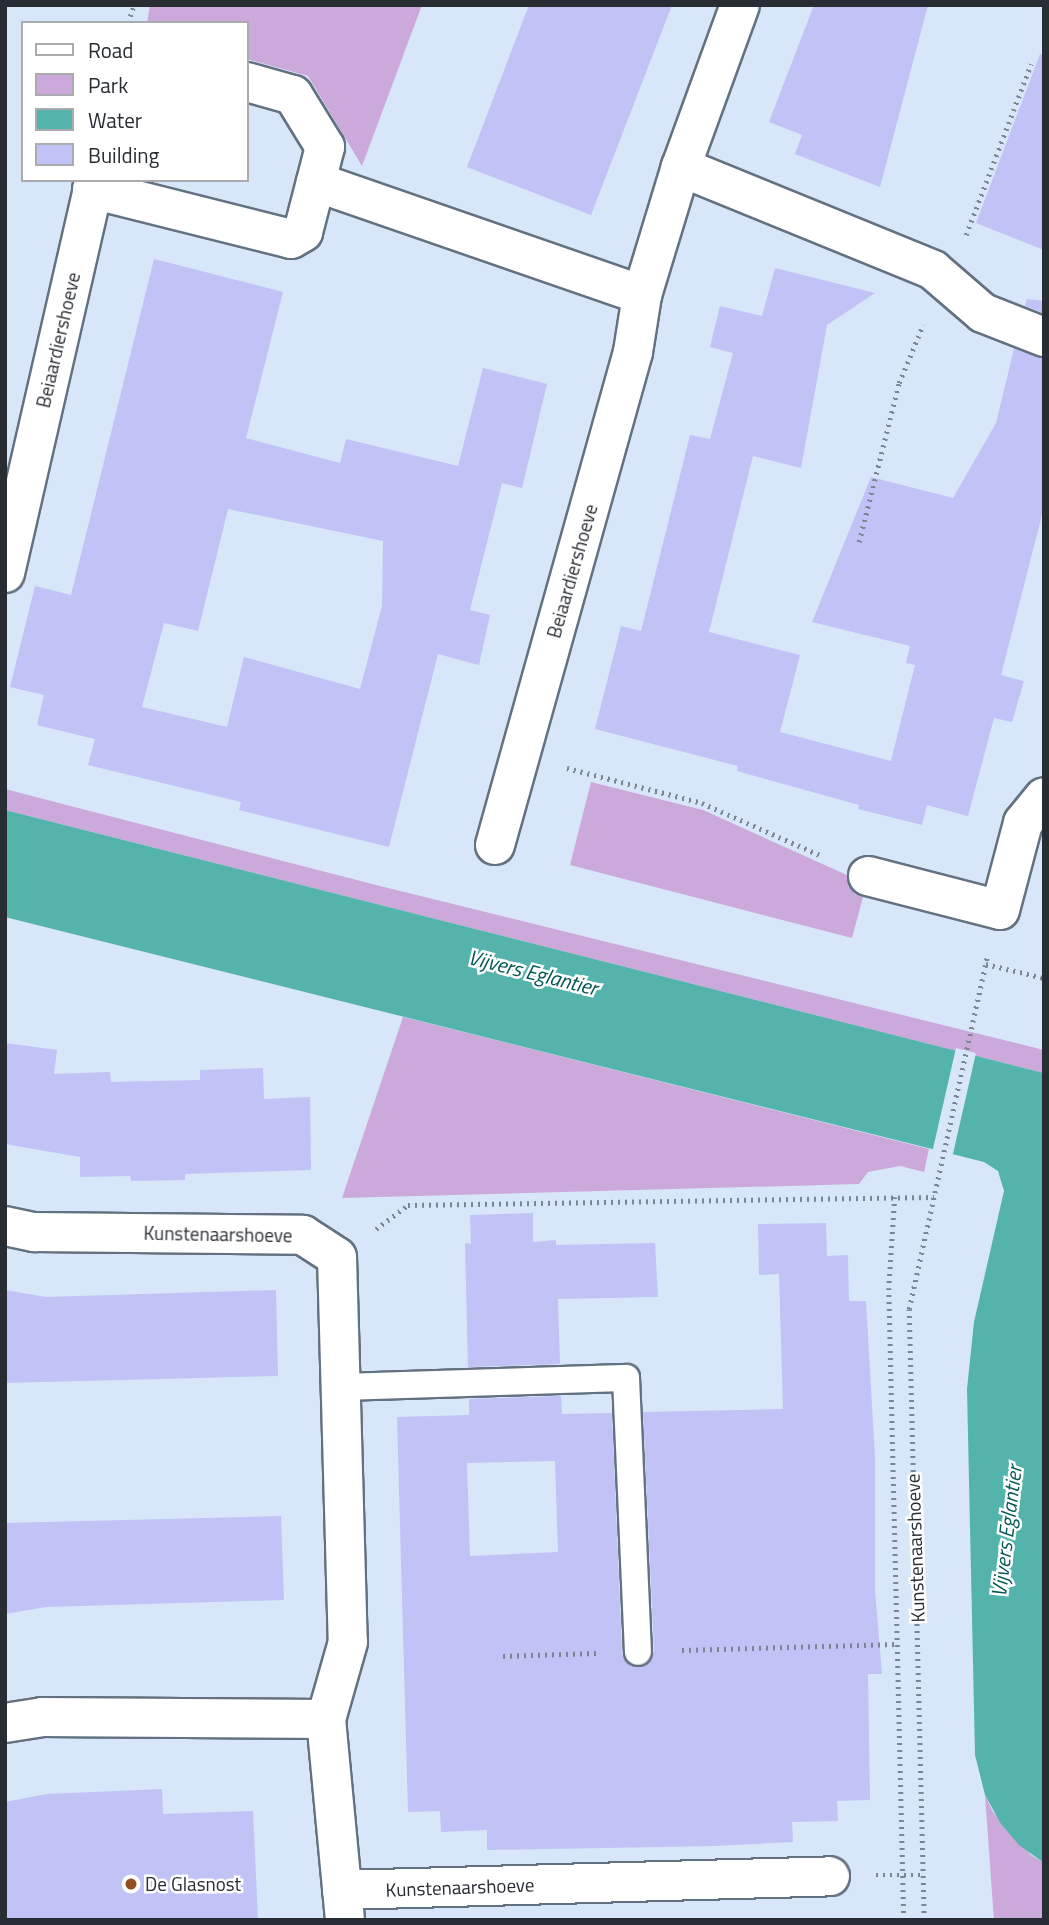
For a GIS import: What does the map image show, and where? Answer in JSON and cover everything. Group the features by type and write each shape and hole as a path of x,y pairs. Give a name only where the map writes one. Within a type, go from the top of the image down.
{"street":[{"name":"Beiaardiershoeve","path":"495,845 633,352 642,295 681,167 740,5"},
{"name":"Beiaardiershoeve","path":"5,573 93,185 291,239 303,232 325,147 293,95 248,82"},
{"path":"681,167 933,270 983,313 1044,337"},
{"path":"316,182 642,295"},
{"path":"868,876 1000,909 1023,823 1044,797"},
{"name":"Kunstenaarshoeve","path":"5,1226 34,1232 303,1235 337,1257 348,1642 327,1719 343,1905 830,1876"},
{"path":"5,1723 42,1717 327,1719"}],"lane":[{"path":"340,1387 626,1378 638,1652"}],"path":[{"path":"521,757 702,803 868,876"},
{"path":"986,964 1044,978"},
{"name":"Kunstenaarshoeve","path":"925,1920 909,1309 936,1178 984,972"},
{"path":"895,1197 889,1288 904,1920"},
{"path":"337,1257 408,1205 934,1197"},
{"path":"503,1656 898,1644"}],"green space":[{"path":"150,5 422,5 362,166 308,76 248,59 248,21 147,21"},
{"path":"591,782 703,810 858,880 854,894 863,897 852,938 570,865"},
{"path":"5,789 380,886 1044,1050 1044,1073 5,810"},
{"path":"403,1017 929,1149 924,1172 900,1166 868,1172 859,1184 342,1198"},
{"path":"985,1795 993,1812 1031,1855 1044,1863 1044,1920 994,1920"}],"water":[{"name":"Vijvers Eglantier","path":"5,810 1044,1073 1044,1863 1019,1845 1001,1824 985,1795 975,1755 967,1389 974,1322 1004,1191 998,1171 984,1162 5,917"}],"pier":[{"path":"956,1048 976,1053 952,1158 932,1153"}],"building":[{"path":"529,5 672,5 591,215 467,167"},
{"path":"814,5 928,5 880,187 795,154 802,135 769,122"},
{"path":"1040,54 1044,55 1044,250 976,223"},
{"path":"154,259 283,292 246,438 340,463 346,439 458,466 483,368 547,384 522,488 502,483 470,610 490,615 479,665 438,654 389,847 239,810 241,802 88,765 95,739 37,725 44,695 10,687 35,586 71,595","holes":["228,509 383,541 382,606 360,689 244,657 227,727 142,707 164,623 198,631"]},
{"path":"775,268 875,293 827,325 801,468 753,456 709,632 800,655 780,732 891,761 915,665 906,663 910,646 812,622 871,477 953,498 996,423 1014,349 1044,358 1044,507 1001,675 1024,681 1012,722 994,718 968,816 927,805 922,825 858,809 859,805 737,771 738,766 595,729 621,626 641,631 690,435 710,439 733,353 710,347 720,306 762,316"},
{"path":"1027,299 1044,301 1044,313 1025,306"},
{"path":"5,1043 57,1050 54,1074 110,1072 111,1082 200,1080 200,1070 263,1068 264,1099 310,1097 311,1170 185,1174 185,1180 131,1181 130,1176 80,1177 80,1157 5,1144"},
{"path":"533,1213 533,1242 556,1240 556,1245 655,1243 658,1297 558,1299 560,1364 468,1367 465,1243 471,1244 470,1215"},
{"path":"826,1223 827,1256 848,1255 849,1301 866,1301 875,1458 875,1590 882,1674 868,1674 870,1800 837,1801 838,1821 792,1822 793,1842 487,1850 487,1830 441,1832 440,1811 408,1812 397,1417 469,1415 469,1399 561,1396 562,1414 612,1413 622,1653 630,1666 646,1666 654,1651 643,1412 783,1409 779,1274 759,1275 758,1224","holes":["555,1461 558,1552 470,1556 467,1463"]},
{"path":"5,1290 46,1297 276,1290 278,1376 5,1383"},
{"path":"281,1516 284,1600 46,1607 5,1614 5,1523"},
{"name":"De Glasnost","path":"162,1789 163,1814 253,1811 258,1920 5,1920 5,1802 47,1794"}],"place":[{"name":"De Glasnost","path":"131,1884"}]}
